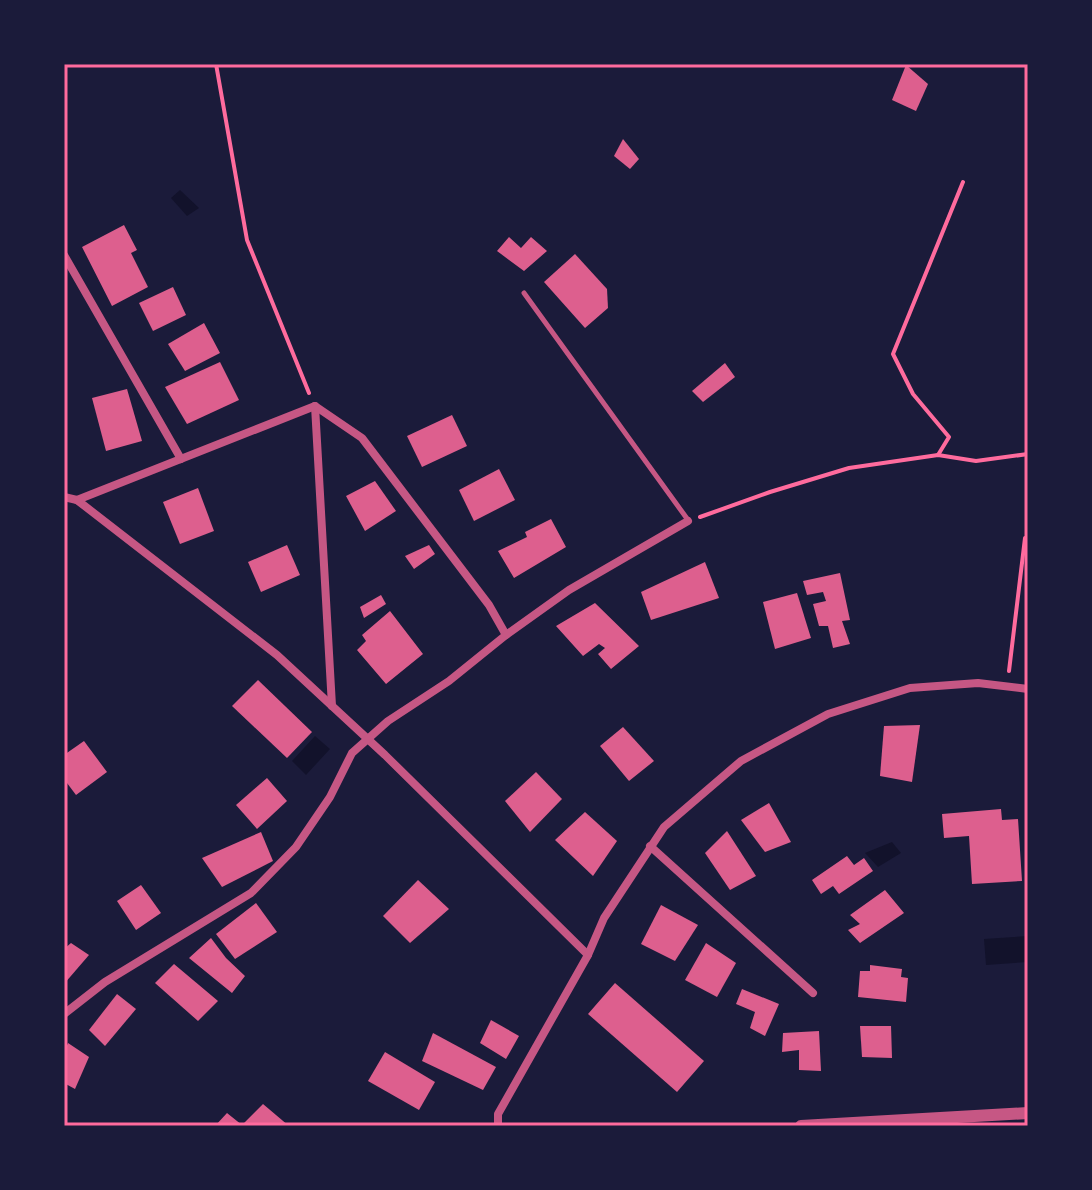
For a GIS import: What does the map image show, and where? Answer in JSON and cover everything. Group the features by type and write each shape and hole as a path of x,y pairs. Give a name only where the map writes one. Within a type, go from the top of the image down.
{"street":[{"path":"64,255 181,459"},
{"path":"77,500 315,406"},
{"path":"315,406 362,438 489,605 506,635"},
{"path":"315,406 332,707"},
{"path":"64,497 77,500 277,655 369,740 588,955"},
{"path":"64,1014 105,982 251,893 296,847 330,797 352,753 388,721 449,681 569,590 688,521"},
{"path":"498,1126 498,1114 588,955 604,918 650,846 664,827 741,761 828,714 910,688 978,683 1028,689"},
{"path":"650,846 813,993"},
{"path":"801,1126 1028,1113"}],"lane":[{"path":"524,293 688,521"}],"path":[{"path":"216,64 247,240 315,406"},
{"path":"938,455 949,437 913,394 893,354 963,182"},
{"path":"688,521 849,468 938,455 976,461 1028,454"},
{"path":"1007,687 1025,538"}],"shaded area":[{"path":"180,190 199,208 187,216 171,198"},
{"path":"315,736 330,749 306,775 292,761"},
{"path":"892,842 901,853 878,867 865,853"},
{"path":"1028,936 1028,962 986,965 984,939"}],"building":[{"path":"906,65 928,84 916,111 892,100"},
{"path":"623,139 639,159 630,169 614,156"},
{"path":"124,225 137,250 131,253 148,287 112,306 82,247"},
{"path":"509,237 521,248 531,237 547,251 524,271 497,251"},
{"path":"575,254 607,289 608,308 585,328 544,282"},
{"path":"173,287 186,315 153,331 139,303"},
{"path":"204,323 220,353 185,371 168,344"},
{"path":"220,362 239,400 187,424 165,387"},
{"path":"725,363 735,377 703,402 692,391"},
{"path":"127,389 142,441 106,451 92,398"},
{"path":"452,415 467,446 422,467 407,436"},
{"path":"499,469 515,500 474,521 459,490"},
{"path":"375,481 396,511 365,531 346,496"},
{"path":"198,488 214,531 180,544 163,502"},
{"path":"551,519 566,547 514,578 498,551 527,537 525,532"},
{"path":"287,545 300,575 261,592 248,562"},
{"path":"429,545 435,554 414,569 405,556"},
{"path":"705,562 719,598 651,620 641,592"},
{"path":"840,573 850,620 842,621 850,644 833,648 828,626 819,626 813,604 826,601 823,592 807,595 803,581"},
{"path":"797,593 811,638 775,649 763,602"},
{"path":"381,595 386,604 364,618 360,607"},
{"path":"595,603 639,646 611,669 598,654 605,648 599,644 583,656 556,626"},
{"path":"390,611 423,654 386,684 357,650 366,641 362,635"},
{"path":"258,680 312,732 287,758 232,706"},
{"path":"920,725 912,782 880,776 884,726"},
{"path":"623,727 654,761 629,781 600,746"},
{"path":"84,741 107,772 76,795 64,779 64,755"},
{"path":"536,772 562,799 530,832 505,801"},
{"path":"267,778 287,801 257,829 236,805"},
{"path":"769,803 791,842 765,852 741,820"},
{"path":"1001,809 1002,820 1018,819 1022,881 972,884 969,836 944,838 942,814"},
{"path":"585,812 617,841 593,876 555,840"},
{"path":"727,831 756,876 730,890 705,853"},
{"path":"261,832 273,861 222,887 202,858"},
{"path":"847,856 854,865 864,858 873,871 839,894 833,886 821,894 812,880"},
{"path":"418,880 449,909 410,943 383,916"},
{"path":"141,885 161,913 136,930 117,901"},
{"path":"885,890 904,913 860,943 848,930 860,924 850,915"},
{"path":"256,903 277,932 235,959 216,934"},
{"path":"661,905 698,925 675,961 641,944"},
{"path":"211,938 245,976 232,993 189,958"},
{"path":"71,943 89,955 64,984 64,949"},
{"path":"706,943 736,963 717,997 685,980"},
{"path":"174,964 218,1001 198,1021 155,983"},
{"path":"870,965 902,969 901,977 908,978 906,1002 858,997 860,971 870,971"},
{"path":"615,983 704,1061 677,1092 588,1014"},
{"path":"742,989 779,1004 765,1036 750,1028 755,1012 736,1004"},
{"path":"117,994 136,1009 105,1046 89,1030"},
{"path":"491,1020 519,1036 506,1059 480,1043"},
{"path":"860,1026 891,1026 892,1058 862,1057"},
{"path":"819,1031 821,1071 799,1070 799,1050 782,1052 783,1033"},
{"path":"433,1033 496,1067 483,1090 422,1061"},
{"path":"68,1043 89,1057 75,1089 64,1083 64,1053"},
{"path":"385,1052 435,1082 419,1110 368,1081"},
{"path":"263,1104 289,1126 215,1126 227,1113 242,1125"}]}
